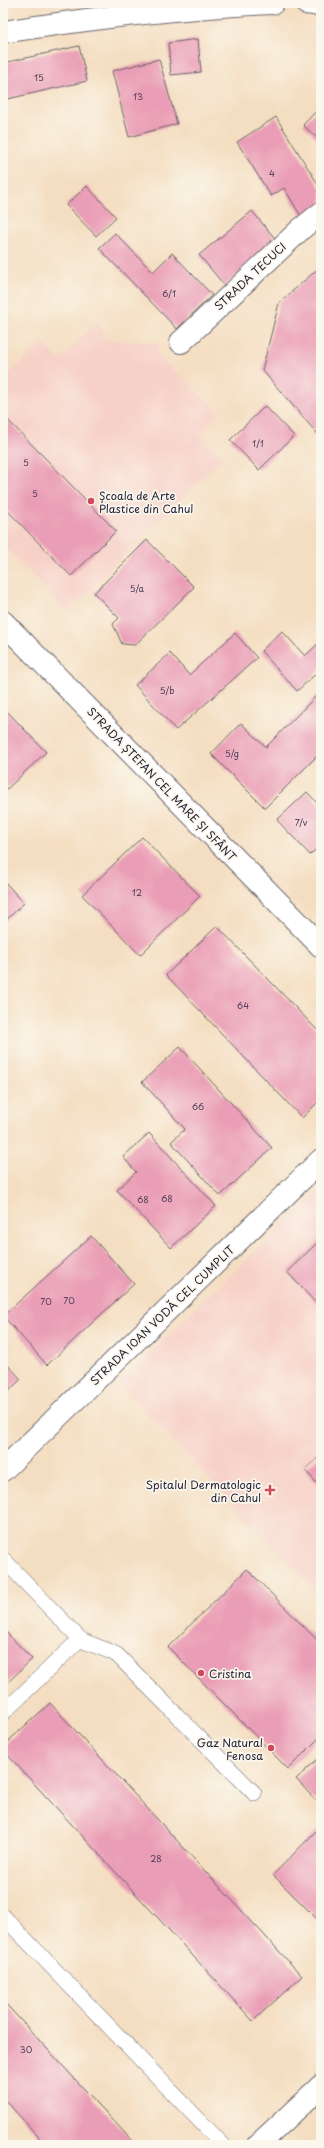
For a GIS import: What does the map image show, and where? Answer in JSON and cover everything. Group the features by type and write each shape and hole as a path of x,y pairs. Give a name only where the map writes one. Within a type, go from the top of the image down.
{"street":[{"path":"3,32 162,10 273,3"},
{"path":"306,3 321,5"},
{"name":"STRADA TECUCI","path":"181,342 301,229 321,213"},
{"name":"STRADA ȘTEFAN CEL MARE ȘI SFÂNT","path":"3,622 321,946"},
{"name":"STRADA IOAN VODĂ CEL CUMPLIT","path":"3,1470 321,1160"},
{"path":"258,2145 321,2086"}],"lane":[{"path":"3,1559 80,1639 92,1646 105,1648 116,1655 254,1793"},
{"path":"3,1713 80,1639"},
{"path":"3,1916 223,2145"}],"shaded area":[{"name":"Școala de Arte Plastice din Cahul","path":"97,322 108,340 161,343 155,353 219,412 199,435 223,457 67,612 3,544 3,379 43,343 59,360"},
{"name":"Spitalul Dermatologic din Cahul","path":"321,1188 321,1596 118,1383"}],"building":[{"path":"198,39 201,72 171,75 168,43"},
{"path":"79,46 87,81 3,100 3,63"},
{"path":"159,59 177,124 129,137 112,71"},
{"path":"321,106 321,142 303,125"},
{"path":"276,117 321,189 321,204 301,216 284,188 271,196 237,142"},
{"path":"87,186 116,217 96,236 66,205"},
{"path":"252,211 278,242 225,286 199,255"},
{"path":"115,233 153,272 172,253 212,295 177,329 99,248"},
{"path":"321,266 321,438 262,370 279,303"},
{"path":"265,406 294,436 259,470 230,440"},
{"path":"4,416 116,531 71,576 3,506"},
{"path":"147,540 194,587 135,645 122,644 113,624 119,618 94,593"},
{"path":"282,631 305,656 321,641 321,669 297,691 261,651"},
{"path":"235,633 257,658 176,730 135,685 170,653 189,675"},
{"path":"321,691 321,752 265,808 211,754 241,723 266,747"},
{"path":"3,707 46,752 7,789 3,785"},
{"path":"307,792 321,807 321,844 310,855 277,820"},
{"path":"142,837 200,896 140,955 82,895"},
{"path":"3,880 24,903 3,923"},
{"path":"217,926 321,1034 321,1099 302,1118 166,975"},
{"path":"180,1047 272,1148 220,1196 171,1142 185,1129 142,1082"},
{"path":"149,1133 216,1206 171,1248 117,1190 136,1172 123,1157"},
{"path":"91,1236 134,1284 47,1365 3,1316"},
{"path":"321,1239 321,1298 316,1303 287,1272"},
{"path":"3,1360 21,1379 3,1397"},
{"path":"321,1455 321,1488 305,1470"},
{"path":"247,1569 321,1644 321,1736 288,1769 168,1647"},
{"path":"3,1629 32,1659 3,1687"},
{"path":"50,1703 302,1976 253,2021 3,1750 3,1746"},
{"path":"321,1756 321,1806 296,1779"},
{"path":"318,1829 321,1832 321,1923 273,1875"},
{"path":"3,2001 134,2143 132,2145 46,2145 3,2098"}],"place":[{"name":"Școala de Arte Plastice din Cahul","path":"91,501"},
{"name":"Spitalul Dermatologic din Cahul","path":"270,1490"},
{"name":"Cristina","path":"201,1673"},
{"name":"Gaz Natural Fenosa","path":"271,1748"}]}
